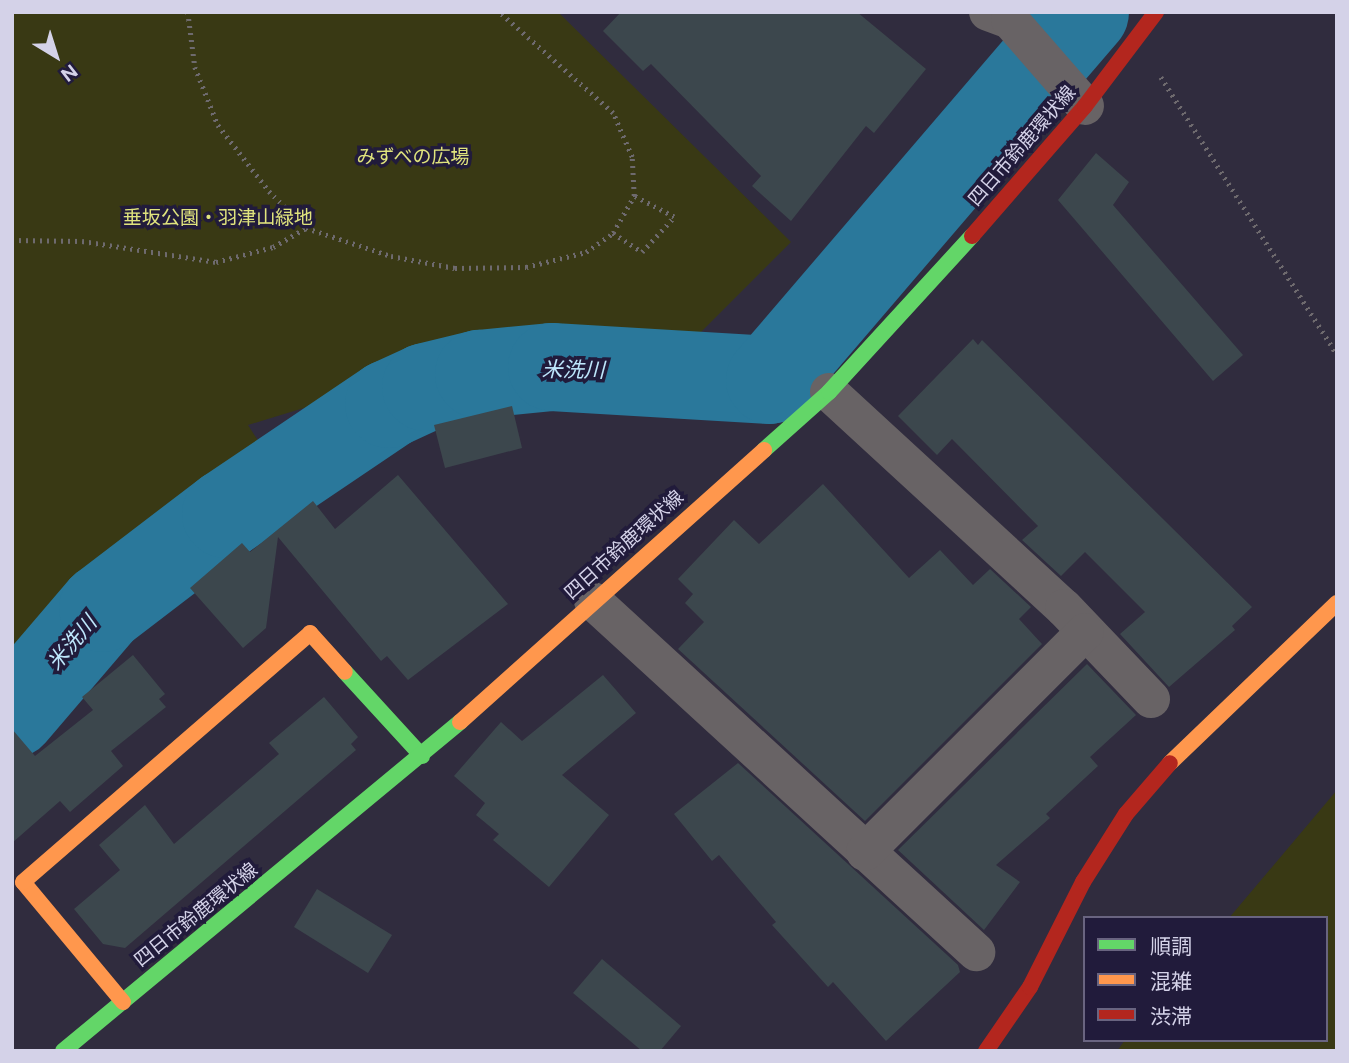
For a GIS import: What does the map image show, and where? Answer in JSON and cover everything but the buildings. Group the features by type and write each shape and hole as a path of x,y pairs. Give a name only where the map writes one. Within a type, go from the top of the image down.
{"main road":[{"name":"四日市鈴鹿環状線","path":"62,1051 422,756 829,392 930,285 1075,96 1137,36 1156,12"},
{"path":"986,1051 1030,987 1083,882 1126,814 1189,739 1337,603"},
{"path":"123,1002 23,882 310,633 422,756"}],"street":[{"path":"999,16 1075,96"},
{"path":"829,392 1085,632 1151,699"},
{"path":"593,601 976,952"},
{"path":"865,852 1085,632"}],"path":[{"path":"188,12 195,67 218,125 269,191 306,228 391,256 455,268 526,267 586,252 613,233 634,196 632,157 613,113 499,12"},
{"path":"1137,36 1337,354"},
{"path":"613,233 642,252 674,217 634,196"},
{"path":"12,240 82,241 216,262 273,247 306,228"}],"green space":[{"name":"垂坂公園・羽津山緑地","path":"12,12 558,12 791,242 692,341 418,373 248,425 275,467 12,651"},
{"path":"1337,790 1337,1051 1117,1051 1124,1042 1328,1042 1328,916 1231,916"}],"waterway":[{"name":"米洗川","path":"12,714 103,608 226,514 389,404 426,387 479,374 552,367 770,380 1085,12"}],"traffic: fast":[{"path":"764,450 829,392 972,236"},
{"path":"345,672 422,756"},
{"path":"63,1051 460,722"}],"traffic: slow":[{"path":"460,722 764,450"},
{"path":"1170,763 1337,603"},
{"path":"123,1002 23,882 310,633 345,672"}],"traffic: jam":[{"path":"972,236 1085,106 1156,12"},
{"path":"986,1051 1030,987 1083,882 1126,814 1170,763"}],"park label":[{"name":"みずべの広場","path":"413,157"}]}
